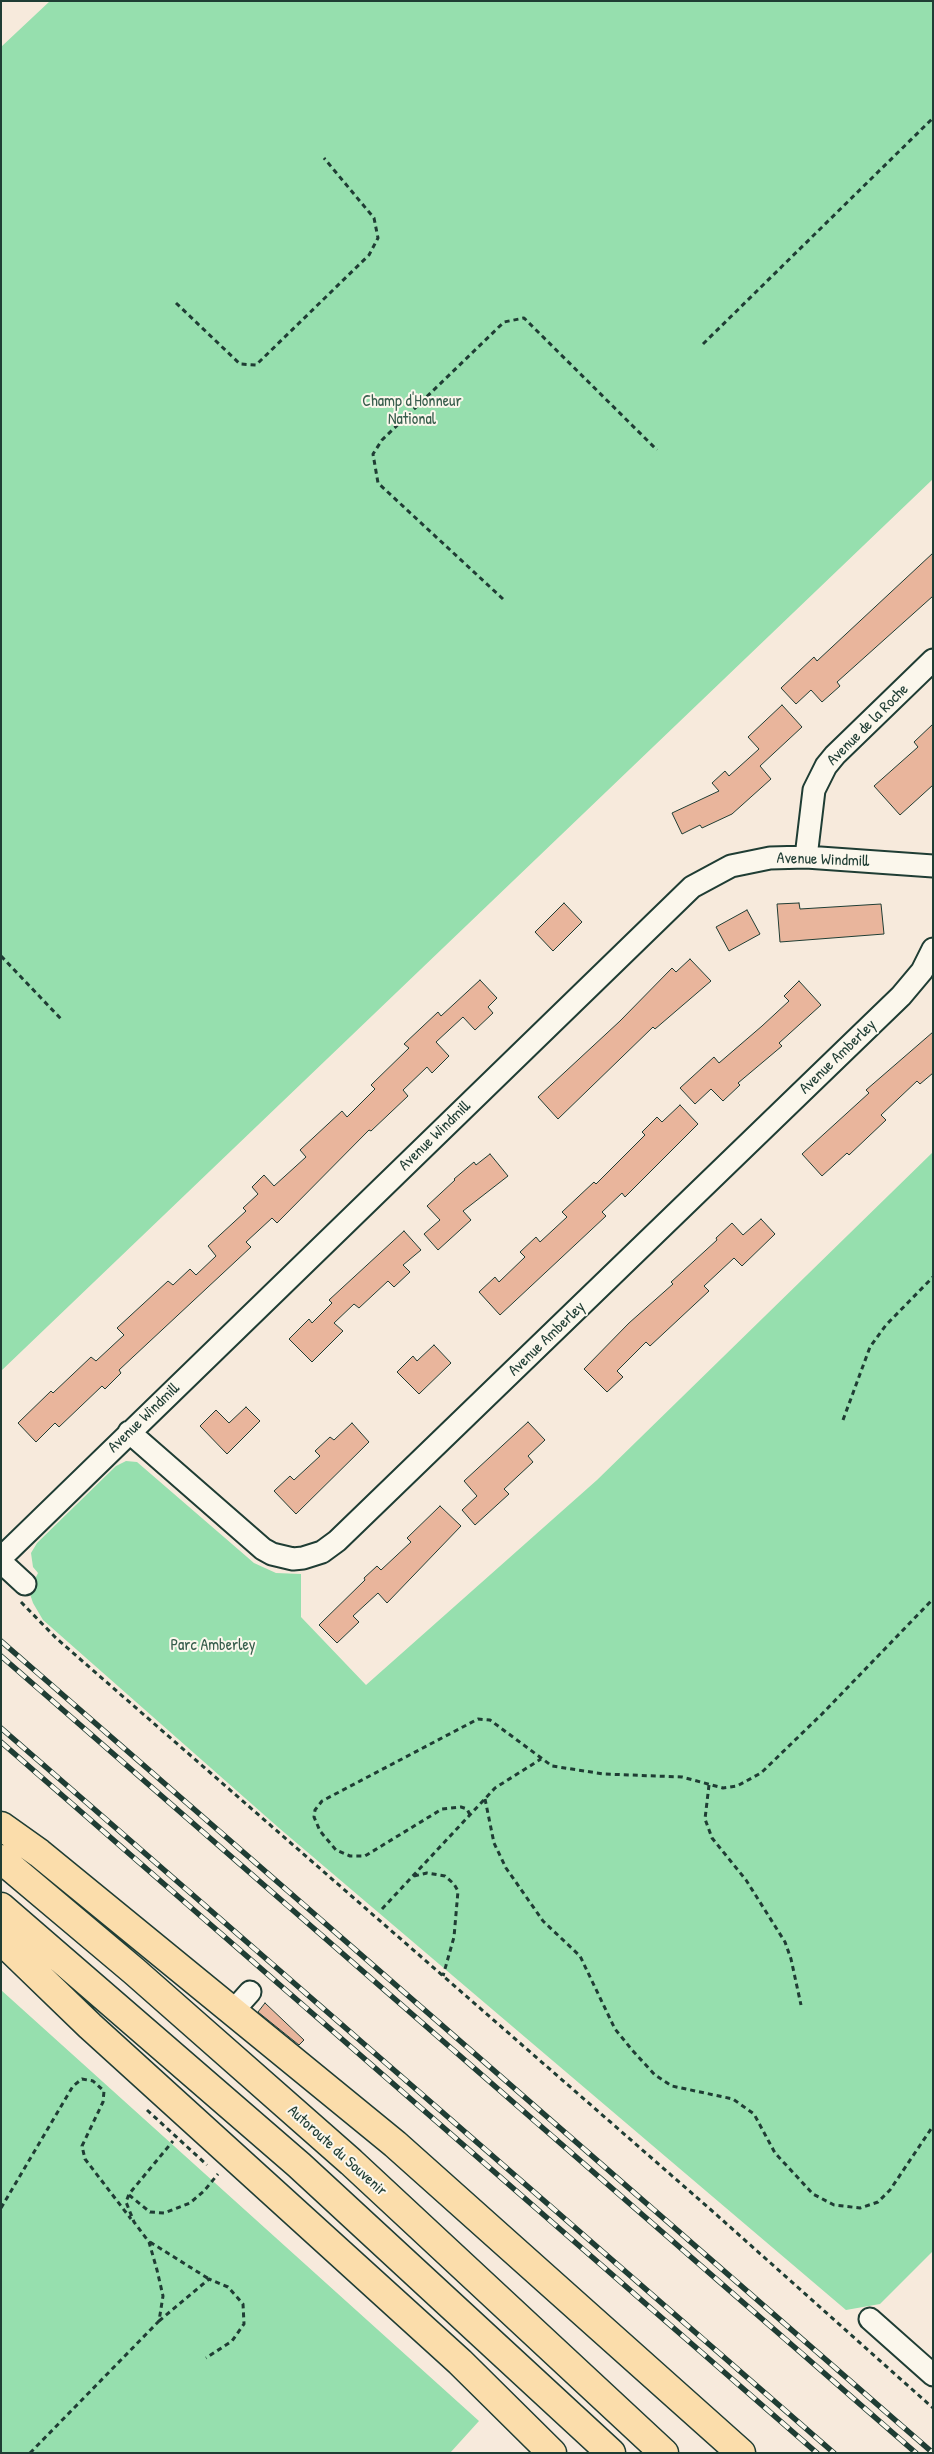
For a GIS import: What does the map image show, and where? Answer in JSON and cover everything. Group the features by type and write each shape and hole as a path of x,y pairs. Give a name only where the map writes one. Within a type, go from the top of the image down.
{"highway":[{"path":"1,1826 241,2001 395,2144 741,2453"},
{"name":"Autoroute du Souvenir","path":"1,1859 134,1971 350,2162 664,2453"},
{"path":"1,1907 300,2165 611,2453"},
{"path":"1,1940 90,2026 460,2362 552,2453"}],"street":[{"name":"Avenue de la Roche","path":"806,857 814,790 826,766 933,660"},
{"name":"Avenue Windmill","path":"1,1558 681,896 703,880 731,866 763,859 806,857 933,866"},
{"name":"Avenue Amberley","path":"129,1432 263,1549 272,1554 293,1559 308,1557 322,1552 337,1541 901,996 922,971 933,949"},
{"path":"1,1562 25,1584"},
{"path":"870,2319 933,2375"}],"path":[{"path":"703,344 933,118"},
{"path":"176,303 240,364 256,365 362,262 369,255 378,238 374,218 324,158"},
{"path":"503,599 378,483 373,454 382,440 504,322 524,318 657,450"},
{"path":"1,956 62,1020"},
{"path":"843,1420 870,1347 886,1325 933,1277"},
{"path":"470,1816 467,1809 461,1807 442,1809 365,1856 350,1856 336,1850 320,1831 314,1817 315,1810 322,1801 478,1719 490,1720 552,1766 604,1774 682,1776 723,1788 737,1786 761,1774 933,1599"},
{"path":"35,1616 56,1638 710,2209 933,2408"},
{"path":"382,1909 495,1788 541,1759"},
{"path":"709,1785 705,1819 712,1838 746,1880 785,1942 792,1959 801,2005"},
{"path":"485,1800 494,1843 506,1868 543,1921 580,1956 615,2029 632,2051 655,2075 672,2086 733,2099 754,2114 775,2153 813,2194 834,2205 860,2208 878,2202 890,2190 933,2126"},
{"path":"407,1881 418,1874 439,1875 448,1878 456,1888 458,1900 456,1926 443,1976"},
{"path":"1,2208 3,2201 73,2086 82,2079 93,2081 104,2091 103,2102 82,2146 85,2159 149,2242 208,2279 228,2287 244,2304 244,2324 232,2341 206,2358"},
{"path":"134,2222 126,2202 129,2194 173,2141"},
{"path":"129,2194 150,2212 164,2213 190,2203 204,2191 218,2174"},
{"path":"149,2242 163,2296 159,2321"},
{"path":"30,2453 159,2321 208,2279"}],"green space":[{"name":"Champ d'Honneur National","path":"50,1 933,1 933,479 1,1371 1,47"},
{"name":"Parc Amberley","path":"933,1152 933,2251 880,2304 846,2310 279,1828 43,1620 33,1603 29,1591 38,1573 33,1567 31,1553 37,1543 116,1466 126,1461 137,1462 254,1563 276,1573 301,1574 301,1617 366,1685 597,1480"},
{"path":"1,1990 479,2421 450,2453 1,2453"}],"building":[{"path":"933,553 933,596 837,682 840,686 822,702 811,690 796,704 781,688 814,657 817,661"},
{"path":"782,705 802,727 760,766 771,779 732,814 702,828 700,825 682,834 672,813 719,791 712,783 725,771 729,776 759,749 748,737"},
{"path":"933,724 933,785 900,815 874,786 918,747 914,742"},
{"path":"564,903 582,922 553,951 535,932"},
{"path":"799,903 800,909 881,904 884,934 780,942 777,904"},
{"path":"747,910 760,934 729,951 716,927"},
{"path":"690,959 711,981 655,1029 653,1027 558,1119 538,1097 620,1021 672,968 676,972"},
{"path":"480,980 497,998 488,1007 493,1013 475,1030 463,1017 436,1042 449,1056 432,1073 427,1067 403,1090 408,1096 371,1131 369,1130 277,1223 272,1218 246,1242 251,1247 119,1370 121,1373 105,1389 102,1386 59,1427 55,1423 36,1442 18,1423 51,1391 53,1393 91,1357 96,1361 124,1335 117,1328 168,1281 173,1285 190,1269 196,1275 216,1256 208,1246 246,1211 243,1208 258,1194 252,1187 264,1175 274,1186 306,1157 300,1150 342,1111 347,1117 375,1089 371,1085 409,1048 404,1044 438,1012 441,1016"},
{"path":"799,981 821,1005 779,1043 782,1046 738,1083 740,1085 723,1101 711,1089 695,1104 680,1088 714,1057 719,1063 762,1026 789,1001 784,996"},
{"path":"933,1032 933,1073 920,1084 917,1081 881,1115 886,1120 849,1155 847,1153 822,1176 802,1154 869,1093 866,1090"},
{"path":"680,1105 698,1124 625,1197 622,1193 602,1212 606,1216 500,1315 479,1292 495,1277 499,1282 525,1257 520,1252 536,1237 540,1242 567,1217 562,1212 594,1182 596,1184 645,1135 642,1132 657,1117 662,1122"},
{"path":"490,1154 508,1176 463,1211 471,1220 438,1250 424,1234 440,1220 427,1206 474,1162 476,1165"},
{"path":"761,1219 775,1234 742,1266 734,1258 704,1286 709,1291 650,1346 646,1342 617,1371 623,1377 607,1392 584,1369 629,1323 673,1284 671,1282 717,1240 716,1238 732,1223 743,1235"},
{"path":"404,1231 421,1250 403,1265 410,1272 394,1287 388,1281 359,1308 354,1304 334,1323 343,1331 312,1362 289,1339 309,1319 312,1323 332,1303 329,1300"},
{"path":"434,1345 451,1363 419,1394 397,1372 413,1356 417,1361"},
{"path":"246,1407 260,1421 227,1454 200,1426 216,1410 229,1423"},
{"path":"528,1422 545,1440 528,1456 533,1462 504,1489 509,1494 475,1525 462,1510 477,1496 464,1481"},
{"path":"352,1423 369,1442 296,1514 274,1491 290,1476 294,1480 320,1456 315,1451 330,1437 334,1440"},
{"path":"440,1506 461,1526 387,1603 378,1593 353,1616 359,1622 337,1643 319,1625 377,1566 381,1570 411,1542 407,1538"},
{"path":"265,2003 304,2040 299,2045 258,2012"}],"railway":[{"path":"1,1641 933,2453"},
{"path":"1,1656 916,2453"},
{"path":"1,1728 834,2453"},
{"path":"1,1742 817,2453"}]}
